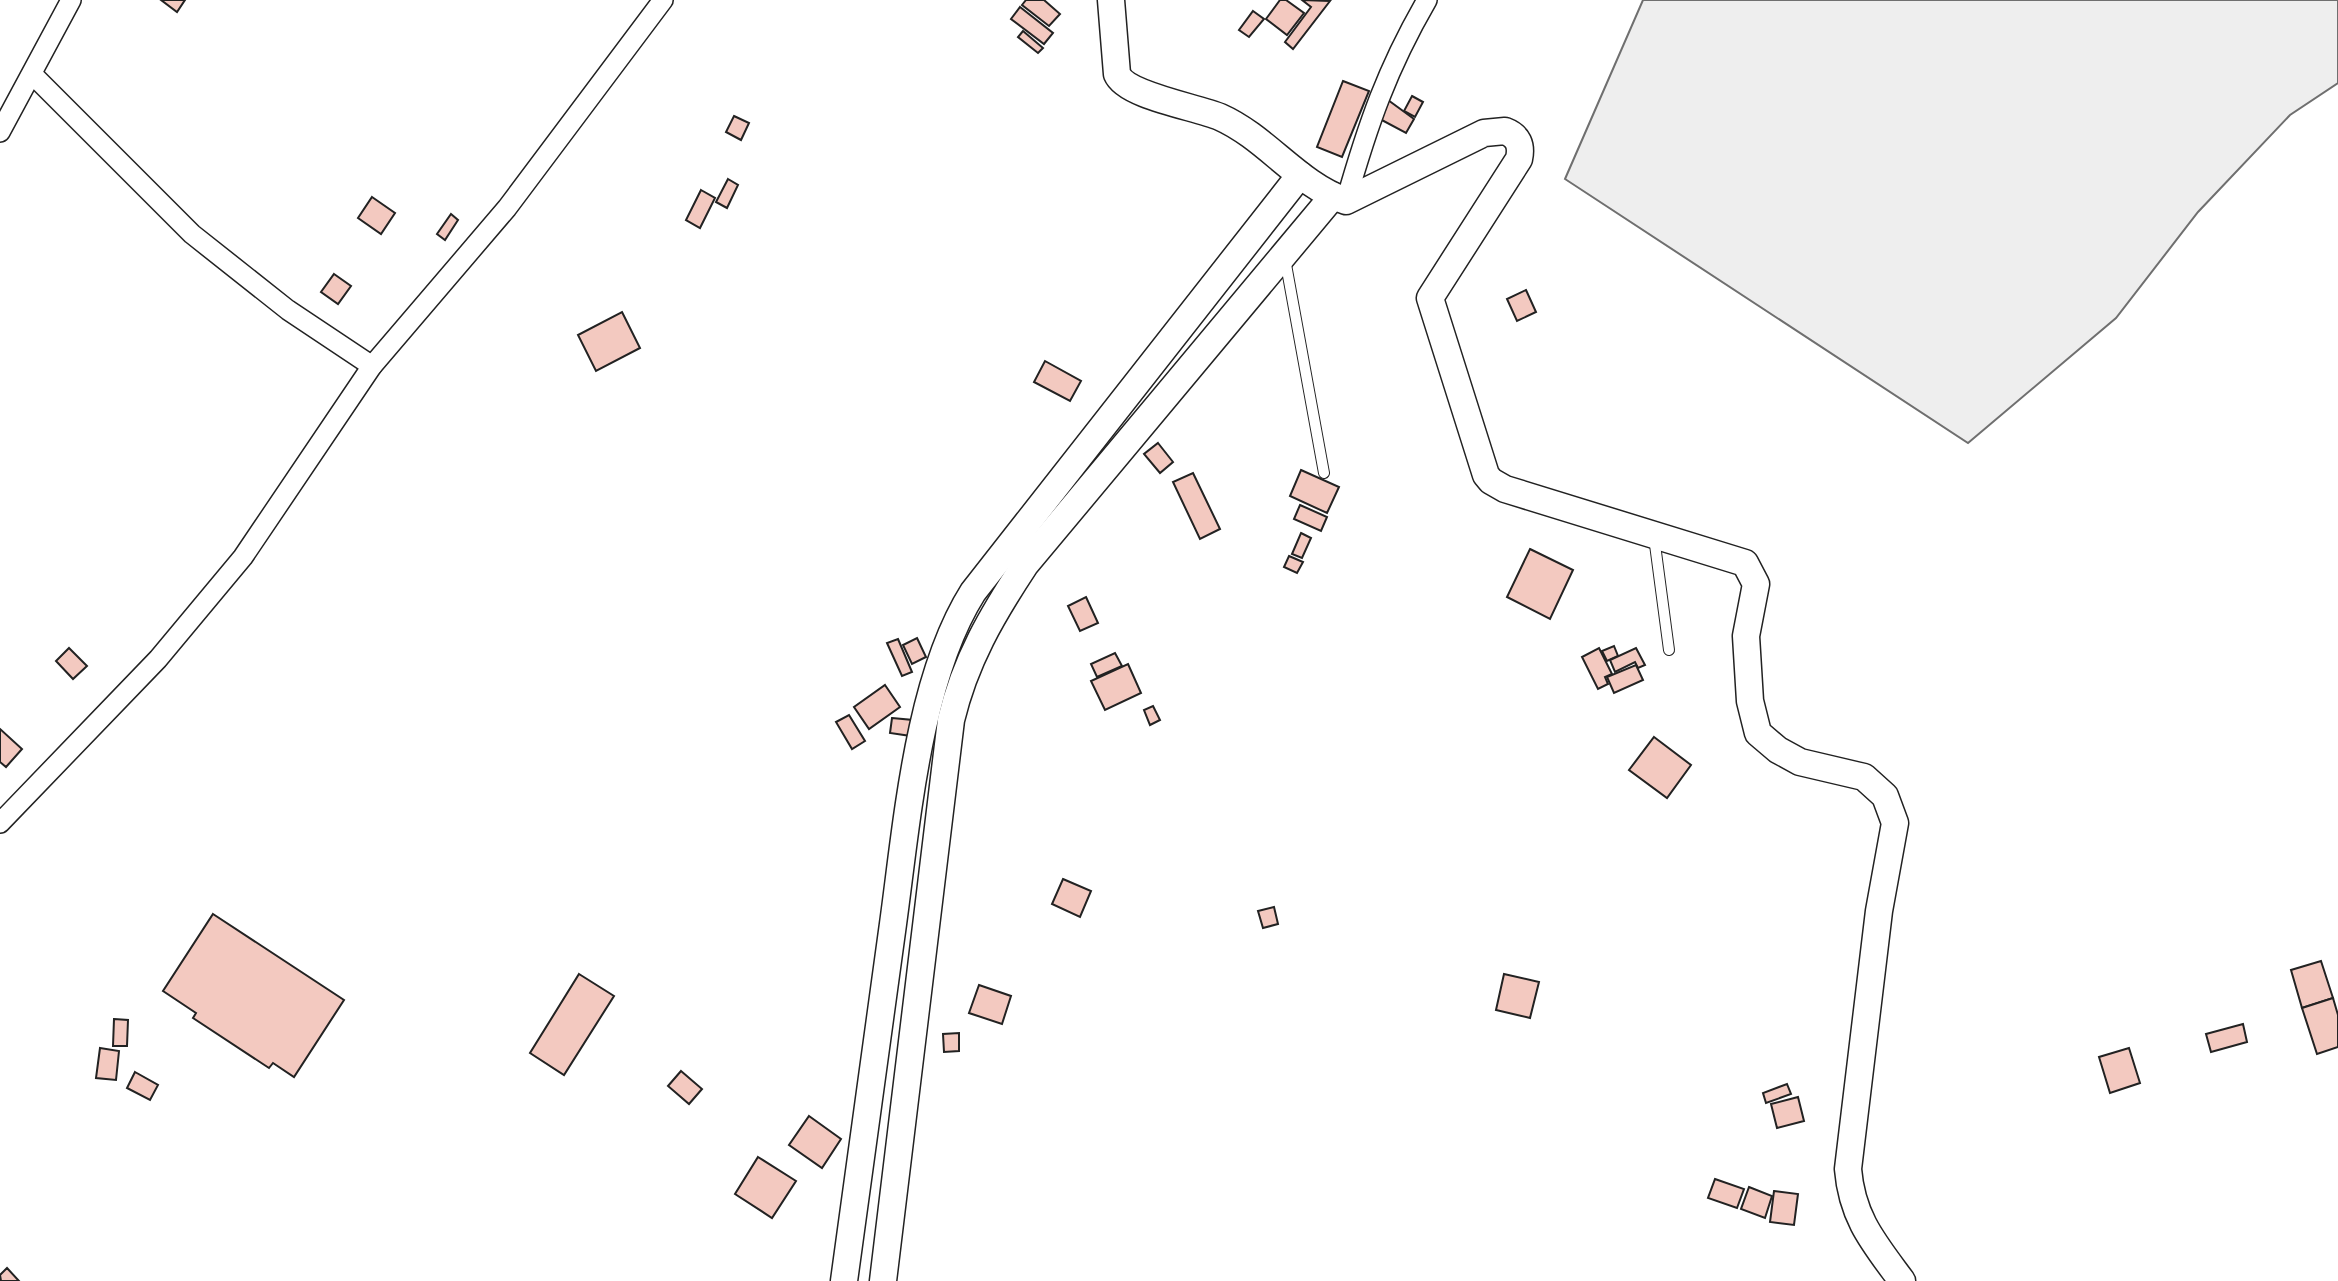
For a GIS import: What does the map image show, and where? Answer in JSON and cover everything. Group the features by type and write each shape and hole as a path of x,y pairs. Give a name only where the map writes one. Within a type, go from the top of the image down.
{"street":[{"path":"0,132 71,0"},
{"path":"0,823 158,659 243,557 372,366 507,208 663,0"},
{"path":"1111,0 1119,79 1138,91 1206,111 1245,129 1300,175 1339,198"},
{"path":"1339,198 1387,75 1427,0"},
{"path":"32,74 192,234 288,310 372,366"},
{"path":"883,1281 947,748 959,687 991,615 1025,565 1284,252 1339,198 1484,133 1505,131 1518,140 1521,148 1519,159 1430,298 1486,475 1498,486 1737,559 1751,569 1756,584 1746,636 1746,662 1753,719 1758,733 1778,750 1800,762 1864,777 1877,787 1892,808 1895,835 1879,911 1848,1169 1850,1193 1858,1218 1902,1281"},
{"path":"844,1281 909,809 929,704 950,631 973,592 1300,175"}],"lane":[{"path":"1284,252 1324,473"},
{"path":"1653,533 1670,650"}],"shaded area":[{"path":"1643,0 2338,0 2338,83 2290,115 2198,212 2116,318 1968,443 1565,179"}],"building":[{"path":"161,0 185,0 177,12"},
{"path":"1026,0 1044,0 1060,14 1049,26 1022,5"},
{"path":"1280,0 1286,0 1304,13 1287,35 1266,19"},
{"path":"1302,0 1330,1 1293,49 1285,42 1311,7"},
{"path":"1020,7 1053,33 1044,44 1011,19"},
{"path":"1253,11 1264,19 1249,37 1239,30"},
{"path":"1023,31 1043,48 1038,53 1018,37"},
{"path":"1343,81 1369,91 1342,157 1317,147"},
{"path":"1412,96 1423,102 1415,117 1404,111"},
{"path":"1388,100 1414,119 1406,133 1378,118"},
{"path":"734,116 749,123 741,140 726,132"},
{"path":"728,179 738,185 727,208 716,202"},
{"path":"701,190 715,198 700,228 686,220"},
{"path":"372,197 395,213 381,234 358,218"},
{"path":"451,214 458,220 445,240 437,234"},
{"path":"334,274 351,286 338,304 321,292"},
{"path":"1526,290 1536,312 1517,321 1507,299"},
{"path":"622,312 640,348 596,371 578,335"},
{"path":"1045,361 1081,381 1070,401 1034,382"},
{"path":"1158,443 1173,462 1160,473 1144,454"},
{"path":"1301,470 1339,487 1327,513 1290,496"},
{"path":"1193,473 1220,529 1200,539 1173,482"},
{"path":"1300,505 1327,517 1321,531 1294,519"},
{"path":"1301,533 1311,538 1302,558 1292,554"},
{"path":"1530,549 1573,570 1550,619 1507,597"},
{"path":"1289,556 1303,562 1297,573 1284,567"},
{"path":"1086,597 1098,623 1080,631 1068,606"},
{"path":"917,638 926,657 912,664 903,645"},
{"path":"898,639 912,672 902,676 887,643"},
{"path":"1614,646 1618,656 1607,661 1602,651"},
{"path":"69,648 87,666 73,679 56,661"},
{"path":"1599,648 1612,674 1605,677 1608,684 1598,689 1582,657"},
{"path":"1636,648 1645,665 1638,668 1635,662 1615,672 1610,660"},
{"path":"1115,653 1122,666 1097,677 1091,664"},
{"path":"1128,664 1141,693 1105,710 1091,681"},
{"path":"1636,665 1643,680 1614,693 1607,677"},
{"path":"885,685 900,707 869,729 854,707"},
{"path":"1153,706 1160,720 1150,725 1144,710"},
{"path":"849,715 865,741 852,749 836,722"},
{"path":"892,718 913,720 911,736 890,733"},
{"path":"0,729 22,749 6,767 0,762"},
{"path":"1654,737 1691,765 1667,798 1629,770"},
{"path":"1063,879 1091,891 1080,917 1052,904"},
{"path":"1274,907 1278,924 1263,928 1258,911"},
{"path":"213,914 344,1000 294,1077 273,1063 269,1068 193,1018 196,1013 163,991"},
{"path":"2321,961 2333,998 2302,1008 2291,970"},
{"path":"579,974 614,996 564,1075 530,1053"},
{"path":"1504,974 1539,982 1530,1018 1496,1010"},
{"path":"979,985 1011,996 1002,1024 969,1013"},
{"path":"2333,998 2338,1015 2338,1047 2317,1054 2302,1008"},
{"path":"114,1019 128,1020 127,1046 113,1046"},
{"path":"2243,1024 2247,1042 2211,1052 2206,1034"},
{"path":"959,1033 959,1051 944,1052 943,1034"},
{"path":"100,1048 119,1051 116,1080 96,1078"},
{"path":"2129,1048 2140,1083 2110,1093 2099,1057"},
{"path":"681,1071 702,1089 689,1104 668,1086"},
{"path":"135,1072 158,1085 150,1100 127,1088"},
{"path":"1787,1084 1791,1094 1766,1103 1763,1093"},
{"path":"1798,1097 1804,1121 1777,1128 1771,1104"},
{"path":"809,1116 841,1139 822,1168 789,1145"},
{"path":"758,1157 796,1181 772,1218 735,1194"},
{"path":"1715,1179 1744,1189 1737,1208 1708,1198"},
{"path":"1749,1187 1772,1196 1765,1218 1741,1209"},
{"path":"1774,1191 1798,1194 1794,1225 1770,1222"},
{"path":"7,1268 19,1281 1,1281 0,1275"}]}
